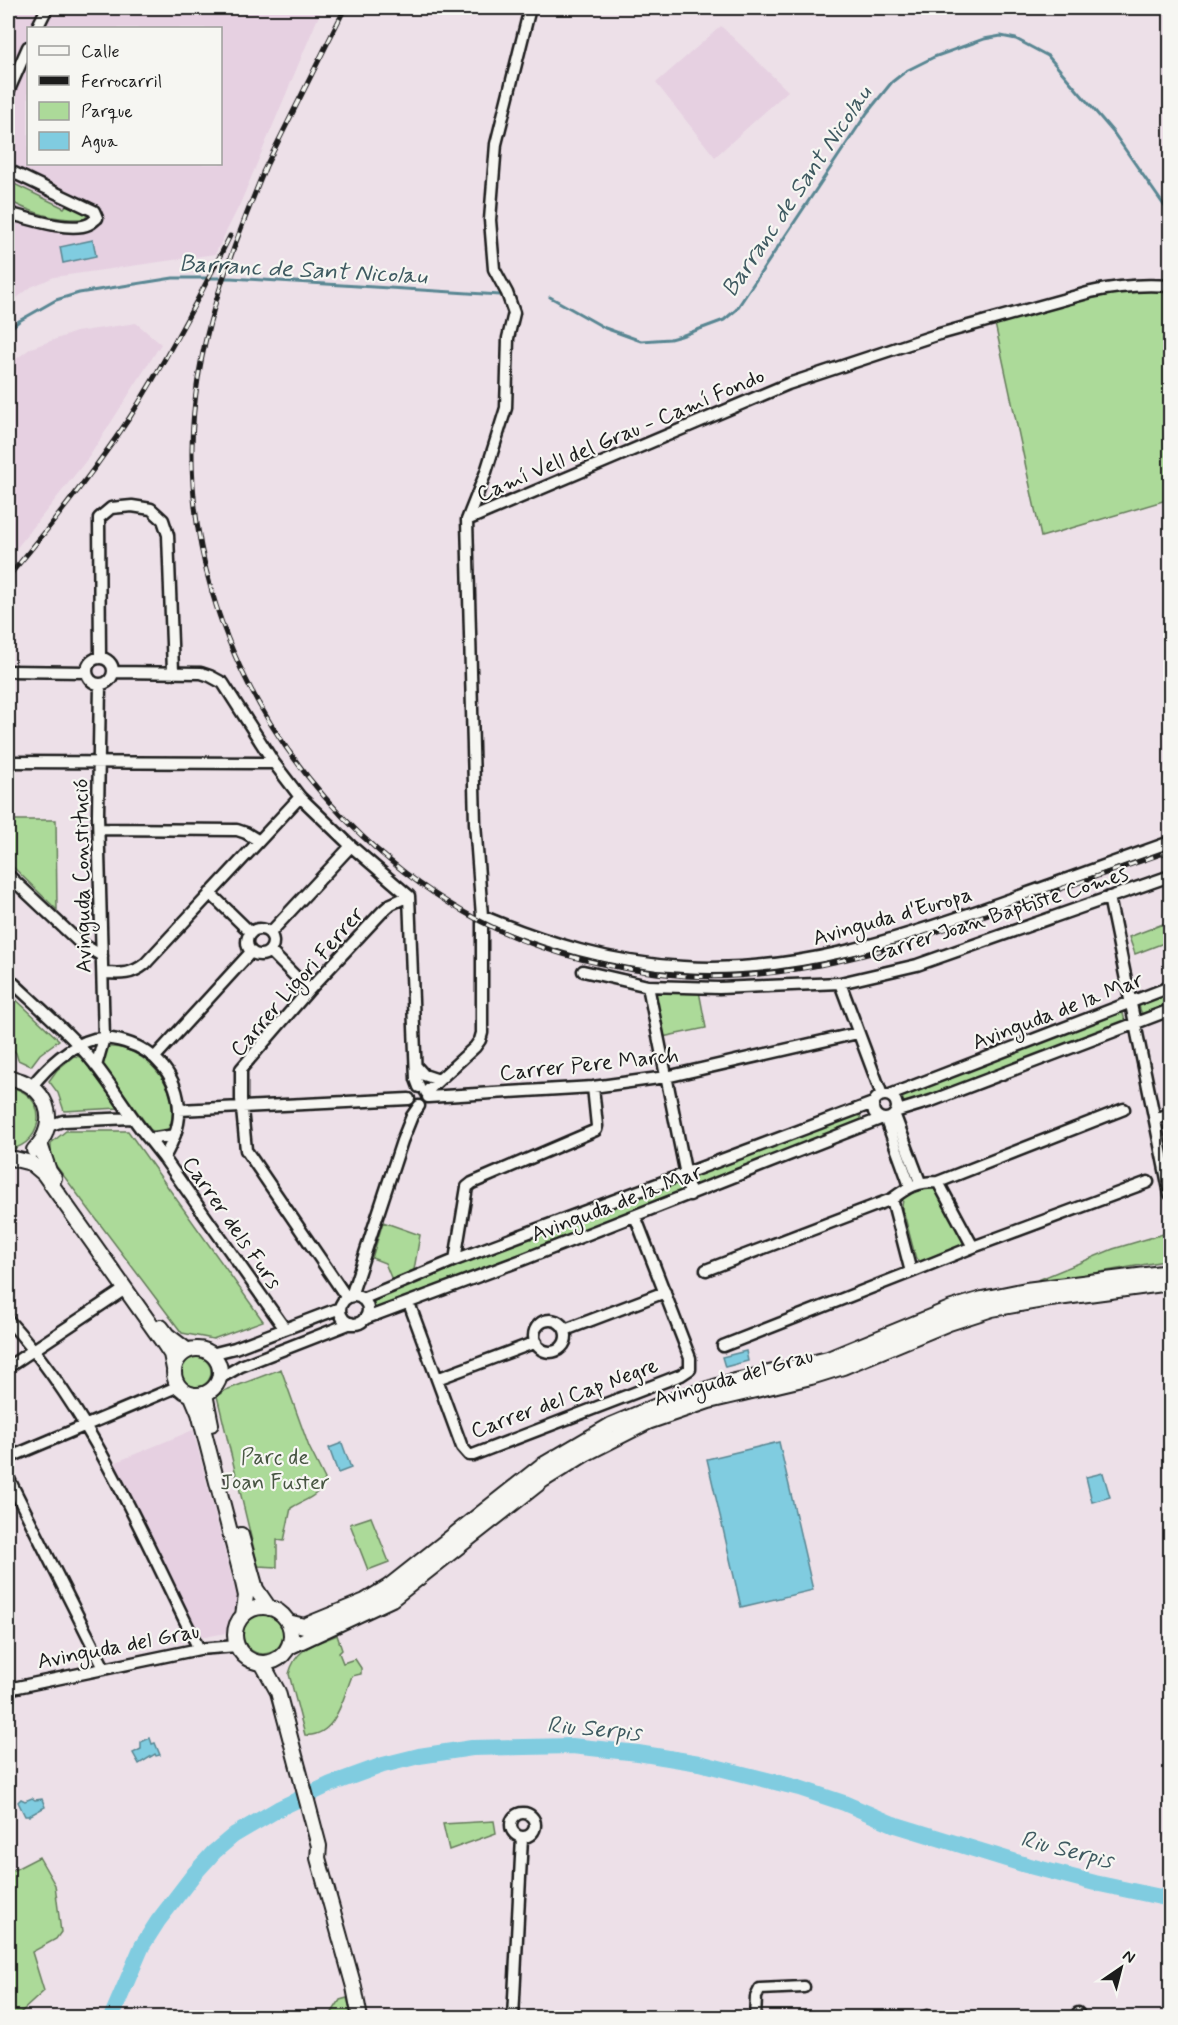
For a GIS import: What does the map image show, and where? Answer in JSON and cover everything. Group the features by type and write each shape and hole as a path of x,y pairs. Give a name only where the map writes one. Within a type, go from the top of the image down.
{"main road":[{"path":"8,1078 21,1080 32,1086 40,1094 48,1114 48,1126 40,1144 24,1156 11,1159"},
{"path":"40,1144 49,1171 167,1335 188,1351"},
{"path":"11,1159 31,1163 44,1174 171,1354 174,1375 179,1386 198,1394 208,1412 251,1574 256,1589 269,1608"},
{"name":"Avinguda del Grau","path":"288,1622 304,1626 364,1601 388,1587 541,1466 611,1425 666,1402 727,1383 828,1359 952,1308 982,1299 1026,1290 1170,1272"},
{"name":"Avinguda del Grau","path":"287,1650 392,1599 554,1473 607,1442 667,1414 728,1395 811,1377 949,1323 992,1309 1170,1283"},
{"path":"174,1369 179,1359 188,1351 200,1349 211,1354 219,1364 220,1378 212,1390 198,1394"},
{"path":"198,1394 199,1413 246,1596 243,1615"},
{"path":"277,1688 291,1638 288,1622 280,1613 260,1607 251,1610 239,1620 235,1633 237,1646 247,1658 262,1663 279,1658 287,1650"},
{"path":"262,1663 277,1688 290,1735 319,1846 318,1858 354,1987 360,2018"},
{"path":"319,1846 327,1854 371,2018"}],"street":[{"path":"38,27 47,8"},
{"path":"467,520 486,472 506,408 508,338 514,313 494,268 490,220 496,144 530,8"},
{"path":"8,92 27,49"},
{"path":"8,170 94,211 97,218 89,225 63,226 8,213"},
{"path":"8,205 23,217"},
{"name":"Camí Vell del Grau - Camí Fondo","path":"438,1081 478,1044 482,1032 482,916 475,823 467,520 788,384 936,335 1098,290 1135,285 1170,286"},
{"path":"100,658 99,518 111,508 132,506 151,509 163,520 168,535 172,671"},
{"path":"100,658 111,664 113,672 107,682 100,684 90,679 87,672 89,664 100,658"},
{"path":"8,671 87,672"},
{"path":"113,672 201,673 210,675 223,683 274,763 300,797 351,846 409,896 418,1096 353,1298 340,1308 235,1348 211,1354"},
{"name":"Avinguda Constitució","path":"96,1066 104,1038 98,762 100,684"},
{"path":"8,762 274,763"},
{"path":"103,973 124,975 141,968 300,797"},
{"path":"99,829 237,830 259,841"},
{"name":"Avinguda d'Europa","path":"482,916 557,945 615,957 663,965 729,968 775,965 836,954 914,934 1170,842"},
{"path":"270,933 351,846"},
{"path":"8,875 79,942 102,956"},
{"name":"Carrer Joan Baptiste Comes","path":"583,970 648,986 719,988 840,983 917,965 1170,876"},
{"path":"210,893 251,933"},
{"name":"Carrer Ligori Ferrer","path":"353,1298 246,1150 242,1107 242,1070 309,990 383,911 391,904 409,896"},
{"path":"1109,897 1170,1194"},
{"path":"261,929 270,933 274,941 270,951 260,956 251,952 247,943 251,933 261,929"},
{"path":"270,951 309,990"},
{"path":"155,1058 251,952"},
{"path":"8,978 78,1045 164,1158"},
{"path":"840,983 882,1098 874,1113 890,1116"},
{"path":"648,986 690,1195"},
{"name":"Avinguda de la Mar","path":"353,1298 1170,987"},
{"name":"Avinguda de la Mar","path":"364,1319 1170,1010"},
{"name":"Carrer Pere March","path":"179,1110 593,1087 666,1077 858,1033"},
{"name":"Carrer dels Furs","path":"78,1045 104,1038 130,1044 141,1048 163,1067 174,1085 179,1110 175,1135 164,1158 285,1329"},
{"path":"32,1086 59,1059 78,1045"},
{"path":"416,1066 424,1075 438,1081 418,1096"},
{"path":"455,1260 467,1187 596,1130 593,1087"},
{"path":"882,1098 895,1099 890,1116 915,1184"},
{"path":"706,1270 892,1198 915,1184 938,1182 1124,1109"},
{"path":"1155,1119 1170,1114"},
{"path":"48,1126 63,1120 132,1118"},
{"name":"Carrer dels Furs","path":"149,1139 175,1135"},
{"path":"938,1182 973,1247"},
{"path":"723,1346 973,1247 1148,1182"},
{"path":"892,1198 911,1272"},
{"path":"565,1330 665,1292 635,1216"},
{"path":"8,1367 125,1289"},
{"name":"Carrer del Cap Negre","path":"437,1379 462,1447 469,1455 473,1455 681,1375 690,1369 691,1362 665,1292"},
{"path":"220,1378 241,1366 364,1319 367,1310 366,1303 353,1298"},
{"path":"409,1303 437,1379 536,1342"},
{"path":"340,1308 344,1320 351,1323"},
{"path":"8,1320 34,1349 86,1424 199,1650"},
{"path":"546,1321 557,1322 565,1330 566,1340 560,1349 544,1350 536,1342 537,1327 546,1321"},
{"path":"8,1458 179,1386"},
{"path":"8,1477 104,1668"},
{"name":"Avinguda del Grau","path":"8,1687 199,1650 237,1646"},
{"path":"513,2018 522,1837"},
{"path":"755,2018 756,1997 760,1989 804,1987"}],"shaded area":[{"path":"8,8 322,8 240,204 215,254 54,277 31,287 8,305"},
{"path":"721,26 788,91 715,157 656,83"},
{"path":"136,323 161,344 89,457 16,549 8,542 8,365 31,348 76,332"},
{"path":"193,1430 238,1603 228,1622 226,1633 205,1637 199,1634 114,1463"}],"green space":[{"path":"8,178 10,182 64,208 68,203 83,211 87,216 85,219 54,217 17,205 8,200"},
{"path":"1170,286 1170,499 1041,537 994,319 1091,292"},
{"path":"8,820 56,820 57,910 8,862"},
{"path":"1163,924 1169,941 1135,954 1129,937"},
{"path":"655,991 699,991 706,1028 662,1037"},
{"path":"1170,991 1170,1003 1142,1014 1138,1004"},
{"path":"8,992 59,1040 40,1054 31,1066 18,1060 16,1053 8,1044"},
{"path":"1122,1010 1125,1021 905,1105 902,1097 904,1095"},
{"path":"109,1047 137,1054 150,1063 160,1075 168,1089 172,1103 172,1117 167,1131 156,1133 150,1129 103,1065 103,1055"},
{"path":"74,1056 81,1057 119,1108 64,1111 58,1093 49,1081 57,1070"},
{"path":"8,1087 21,1091 30,1098 36,1107 38,1118 36,1128 30,1138 21,1145 8,1150"},
{"path":"858,1111 863,1122 691,1188 690,1176"},
{"path":"66,1131 128,1131 263,1321 213,1339 182,1333 51,1159 51,1143"},
{"path":"676,1180 681,1182 683,1188 681,1192 376,1310 369,1300"},
{"path":"932,1185 945,1203 966,1243 965,1248 924,1264 916,1259 902,1206 904,1194 918,1187"},
{"path":"383,1222 420,1235 414,1270 392,1280 385,1263 372,1258"},
{"path":"1170,1232 1170,1260 1026,1285 1113,1249"},
{"path":"196,1357 202,1358 210,1366 210,1378 202,1386 196,1387 190,1386 182,1378 181,1372 182,1366 190,1358"},
{"name":"Parc de Joan Fuster","path":"281,1369 309,1447 325,1479 315,1494 291,1508 284,1541 277,1540 277,1567 258,1566 217,1396 226,1390"},
{"path":"371,1517 389,1562 368,1570 350,1524"},
{"path":"263,1614 271,1615 277,1620 282,1626 282,1642 277,1648 271,1653 263,1654 255,1653 249,1648 244,1642 243,1634 244,1626 249,1620 255,1615"},
{"path":"337,1635 342,1650 339,1653 343,1663 355,1659 361,1668 361,1674 352,1676 337,1714 331,1723 316,1734 305,1735 289,1674 301,1652"},
{"path":"494,1821 496,1833 449,1850 443,1824"},
{"path":"39,1857 55,1885 61,1932 56,1939 32,1952 44,1991 19,2014 22,2017 8,2017 8,1873"},
{"path":"347,1998 352,2017 329,2017 340,2000"}],"water":[{"path":"93,240 96,256 63,263 60,247"},
{"path":"746,1351 748,1361 725,1367 722,1357"},
{"path":"779,1442 813,1590 741,1607 707,1459"},
{"path":"342,1443 351,1468 338,1473 329,1448"},
{"path":"1103,1473 1110,1497 1092,1502 1086,1477"},
{"path":"150,1738 160,1755 155,1754 139,1764 133,1753 141,1749 141,1742"},
{"path":"32,1798 42,1799 45,1807 25,1816 18,1802 21,1799 25,1801"}],"waterway":[{"name":"Barranc de Sant Nicolau","path":"550,297 605,328 641,341 670,339 724,320 736,310 867,113 892,82 906,71 934,57 984,39 1001,36 1016,39 1048,56 1113,132 1170,214"},
{"name":"Barranc de Sant Nicolau","path":"8,330 19,321 56,300 79,293 173,278 231,278 500,295"},
{"name":"Riu Serpis","path":"111,2018 142,1946 158,1921 194,1874 234,1835 280,1808 331,1784 383,1765 419,1756 472,1748 572,1746 638,1753 699,1763 799,1788 844,1803 893,1824 1026,1865 1170,1899"}],"railway":[{"path":"263,172 345,8"},
{"path":"266,166 226,269 215,304 206,339 194,411 192,448 197,521 212,592 237,660 271,724 313,783 362,836 418,882 480,921 504,933 555,952 607,965 661,974 739,976 817,966 893,947 1170,851"},
{"path":"8,577 71,499 130,417 182,328 230,236"}]}
